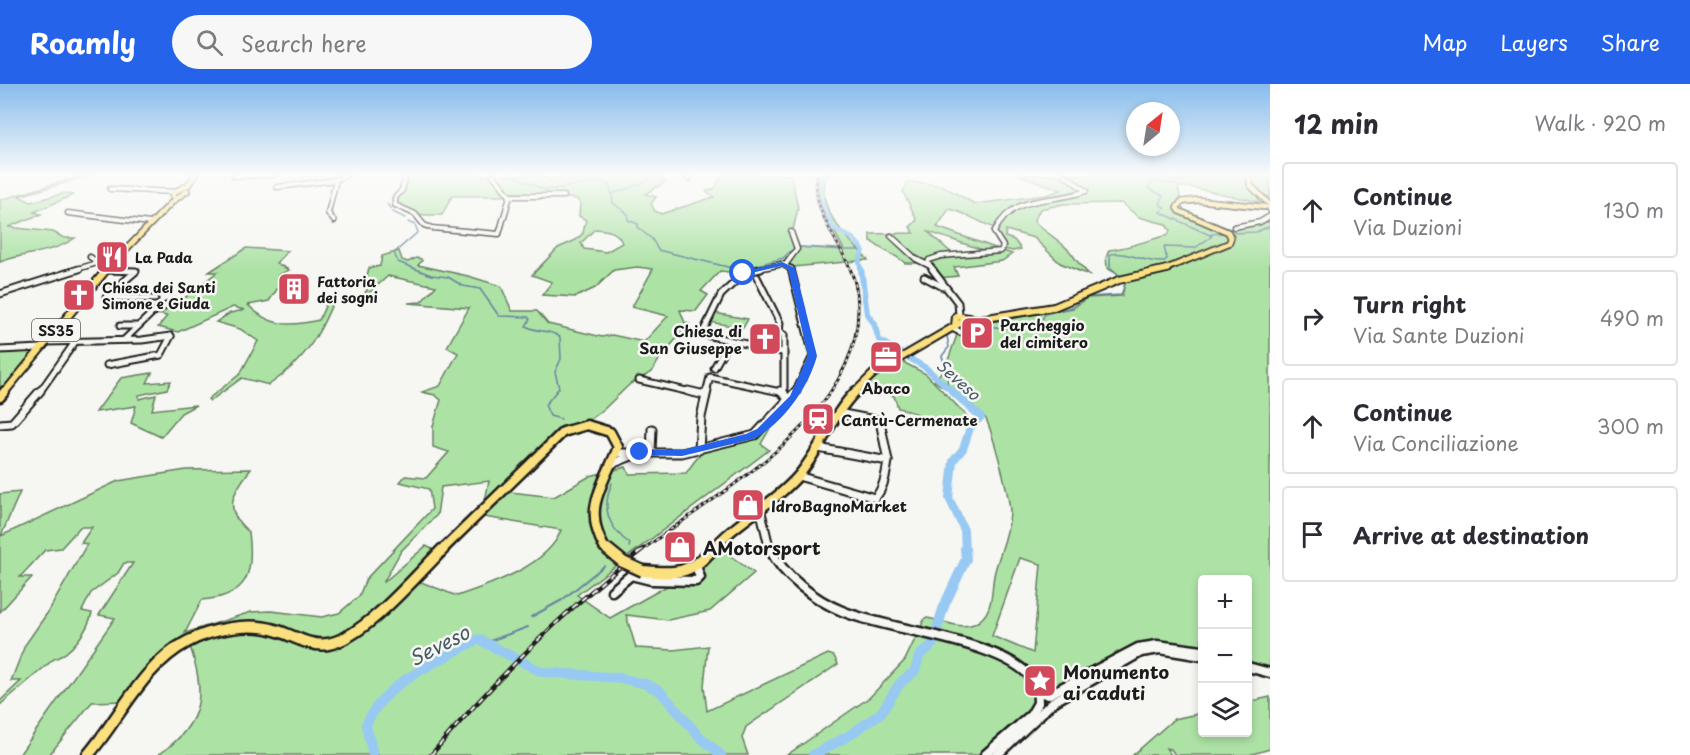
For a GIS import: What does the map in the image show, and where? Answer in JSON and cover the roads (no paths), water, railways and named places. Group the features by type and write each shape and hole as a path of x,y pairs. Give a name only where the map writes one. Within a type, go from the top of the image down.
{"main road":[{"name":"SS35","path":"0,397 163,206"},
{"path":"88,755 162,662 187,642 256,626 272,629 309,644 325,645 344,640 361,629 563,432 584,424 595,425 616,437 617,450 592,511 596,533 604,547 623,562 643,571 676,574 696,567 707,558 725,534 798,476 818,448 837,413 873,374 903,355 960,322 1054,307 1124,279 1157,273 1226,245 1231,240 1229,234 1186,216 1179,211 1178,206"}],"street":[{"path":"330,206 328,213 334,221"},
{"path":"398,206 415,214 424,225 432,228 499,234 507,206"},
{"path":"960,322 958,303 930,266 929,260 994,253 1004,249 994,232 1005,212 1015,206"},
{"path":"68,213 148,223"},
{"path":"1234,227 1260,222 1270,216"},
{"path":"617,450 651,453 699,450 755,435 790,400 809,369 813,356 789,266 797,249 791,232"},
{"path":"891,236 916,259 930,266"},
{"path":"90,257 101,262"},
{"path":"0,294 116,259"},
{"path":"782,352 701,333 721,296 741,276 789,266"},
{"path":"107,270 136,271 106,297 155,299"},
{"path":"757,277 780,323 779,332 784,334 782,352 784,392 790,400"},
{"path":"924,277 946,289"},
{"path":"123,340 152,313 174,302"},
{"path":"120,326 139,326"},
{"path":"46,342 171,336 161,354 106,364"},
{"path":"714,368 729,341"},
{"path":"0,424 12,423 19,416 43,388 75,342"},
{"path":"1,351 40,348"},
{"path":"699,450 705,395 710,377 784,392"},
{"path":"639,380 705,395"},
{"path":"798,476 875,498 886,477 888,460 880,421 837,413"},
{"path":"651,453 652,429"},
{"path":"818,448 888,460"},
{"path":"612,464 638,452"},
{"path":"760,508 770,550 794,578 820,600 857,618 986,650 1022,669 1033,681 1038,704 1031,715 985,755"},
{"path":"612,591 631,575 651,580 696,581 700,577 696,567"},
{"path":"1037,691 1048,695 1137,648 1157,645 1198,652"},
{"path":"997,755 1053,702 1141,652 1160,650 1198,653"},
{"path":"1252,670 1270,675"}],"waterway":[{"path":"389,206 393,212 405,218"},
{"path":"618,206 628,214 628,220 638,224 638,228 652,239 658,250 740,270 783,258 795,247"},
{"name":"Seveso","path":"824,206 833,228 854,239 863,250 859,261 861,270"},
{"path":"1120,276 1110,267 1110,254 1124,254 1149,261 1163,262 1167,259 1164,247 1195,248 1212,236 1160,212 1165,208 1163,206"},
{"path":"408,222 415,225 418,232 394,253 398,262 431,275 448,277 463,286 480,289 499,316 528,317 530,319 526,326 560,337 561,359 555,372 559,388 545,405 550,416 561,419"},
{"path":"1232,233 1256,232 1270,226"},
{"path":"1211,234 1224,233"},
{"path":"800,247 838,249"},
{"path":"846,250 863,250"},
{"name":"Seveso","path":"861,269 867,314 874,323 879,340 926,368 954,393"},
{"path":"958,329 973,325 1017,329 1041,322 1045,314 1072,307 1085,297 1121,295 1126,281"},
{"path":"947,385 948,377 942,356 949,347 947,336 954,331"},
{"name":"Seveso","path":"952,391 981,417 970,428 963,449 953,461 949,498 964,530 965,551"},
{"path":"606,464 610,453"},
{"path":"612,483 607,501 609,517 616,531 630,544 629,547"},
{"name":"Seveso","path":"813,755 848,736 881,713 900,683 915,671 919,656 932,645 944,606 966,559 965,549"},
{"path":"531,617 562,600 604,566"},
{"path":"487,642 528,627"},
{"name":"Seveso","path":"373,755 366,725 386,696 414,674 478,639 542,672 620,678 646,684 660,691 697,734 721,755"}],"railway":[{"path":"641,551 748,474 784,444 816,411 841,376 855,336 857,294 848,263 825,221 820,206"},
{"path":"431,755 531,647 586,596 643,549"}],"place":[{"name":"La Pada","path":"112,257"},
{"name":"Fattoria dei sogni","path":"294,289"},
{"name":"Chiesa dei Santi Simone e Giuda","path":"79,295"},
{"name":"Parcheggio del cimitero","path":"977,333"},
{"name":"Chiesa di San Giuseppe","path":"765,339"},
{"name":"Abaco","path":"886,357"},
{"name":"Cantù-Cermenate","path":"818,419"},
{"name":"IdroBagnoMarket","path":"748,505"},
{"name":"AMotorsport","path":"680,547"},
{"name":"Monumento ai caduti","path":"1040,681"}]}
